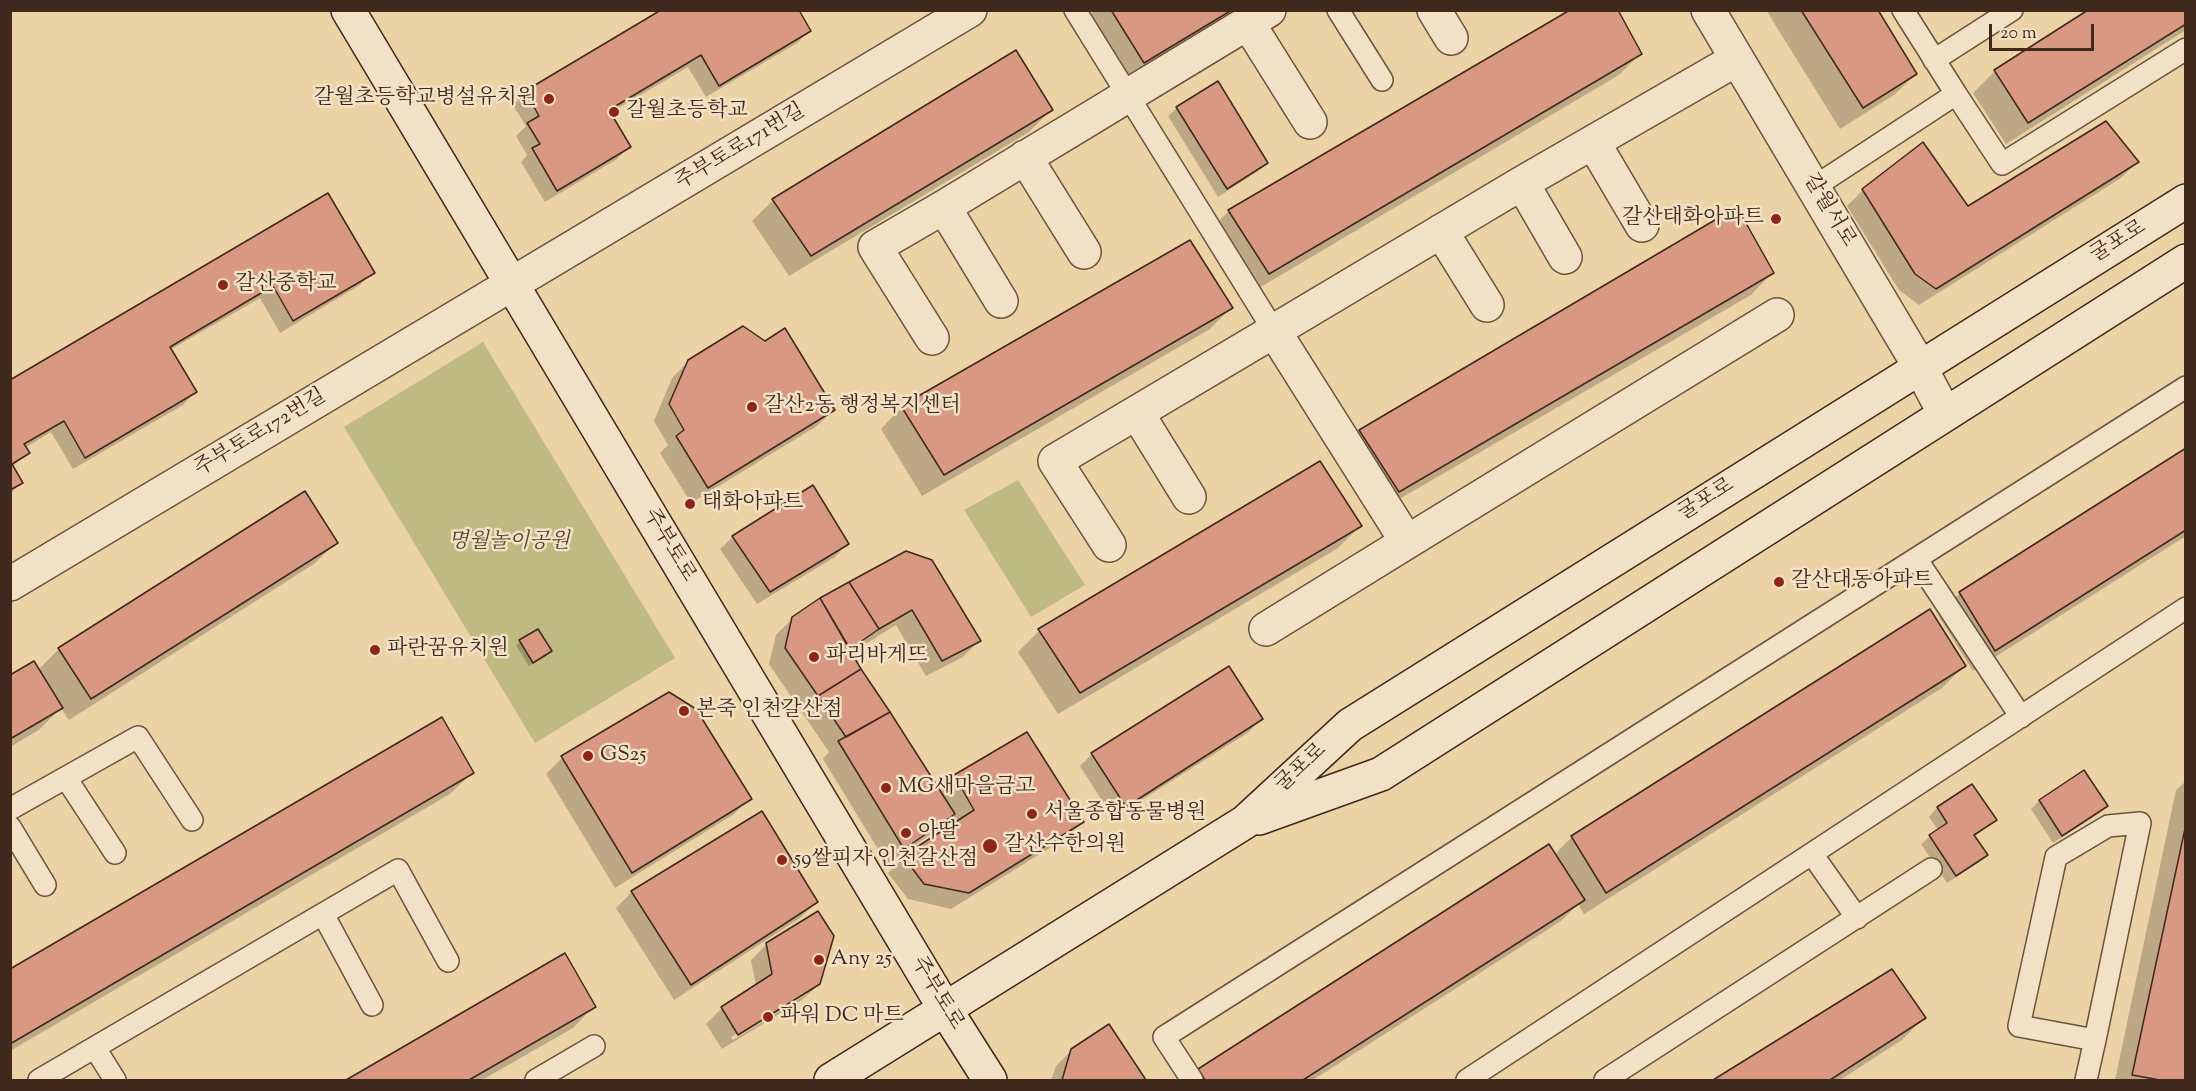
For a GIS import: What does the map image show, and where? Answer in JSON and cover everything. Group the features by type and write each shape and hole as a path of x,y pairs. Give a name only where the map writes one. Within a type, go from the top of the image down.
{"street":[{"name":"주부토로","path":"348,10 945,1009 990,1080"},
{"name":"주부토로171번길","path":"512,284 970,10"},
{"path":"1434,10 1451,38"},
{"name":"갈월서로","path":"1708,10 1946,414"},
{"path":"932,339 875,247 1258,17 1310,122"},
{"path":"1109,545 1055,461 1522,183 1737,59"},
{"path":"1593,142 1642,225"},
{"path":"1025,157 1084,252"},
{"path":"1522,183 1565,257"},
{"name":"굴포로","path":"831,1080 1245,822 1350,725 2186,201"},
{"path":"944,207 1001,301"},
{"path":"1441,231 1486,305"},
{"name":"굴포로","path":"1245,822 1382,774 2186,261"},
{"name":"주부토로172번길","path":"10,584 512,284"},
{"path":"1266,629 1777,315"},
{"path":"1274,332 1407,542"},
{"path":"1137,413 1189,497"}],"lane":[{"path":"1075,10 1126,96 1274,332"},
{"path":"1338,10 1382,80"},
{"path":"1903,10 2002,164 2186,49"},
{"path":"1934,60 2012,10"},
{"path":"1814,187 1956,94"},
{"path":"1192,1080 1164,1037 2186,387"},
{"path":"1917,560 2021,717"},
{"path":"1467,1080 2186,608"},
{"path":"10,809 138,738 192,820"},
{"path":"66,778 115,853"},
{"path":"2086,1080 2095,1040 2140,824 2108,826 2056,857 2019,1026 2095,1040"},
{"path":"10,827 45,885"},
{"path":"1812,854 1857,918"},
{"path":"1605,1080 1931,869"},
{"path":"39,1080 398,870 448,962"},
{"path":"323,914 372,1005"},
{"path":"536,1080 594,1046"},
{"path":"95,1048 115,1080"}],"green space":[{"name":"명월놀이공원","path":"483,342 675,658 535,743 344,427"},
{"path":"1018,480 1085,585 1031,617 964,510"}],"building":[{"path":"661,10 799,10 811,31 719,86 701,55 609,110 631,147 557,191 532,148 540,144 527,123 539,116 525,91"},
{"path":"1111,10 1232,10 1144,63"},
{"path":"1570,10 1618,10 1642,54 1269,274 1228,210"},
{"path":"1801,10 1878,10 1917,74 1863,108"},
{"path":"2088,10 2186,10 2186,24 2028,123 1994,70"},
{"path":"1016,50 1053,110 811,256 772,199"},
{"path":"1218,81 1268,163 1227,189 1176,107"},
{"path":"2106,121 2139,162 1936,289 1915,274 1862,189 1923,142 1968,206"},
{"path":"328,193 375,273 293,321 273,286 170,347 197,392 85,458 64,421 24,444 30,453 12,464 23,483 10,490 10,380"},
{"path":"1737,207 1774,273 1399,492 1359,430"},
{"path":"1190,240 1233,308 944,475 901,406"},
{"name":"갈산2동 행정복지센터","path":"743,326 765,341 785,328 835,410 708,488 676,436 684,430 669,404 688,360"},
{"path":"2186,448 2186,530 1995,651 1959,592"},
{"path":"1320,461 1362,526 1080,693 1038,629"},
{"path":"813,485 849,544 770,592 732,536"},
{"path":"305,491 338,543 91,699 58,648"},
{"path":"906,551 932,560 981,641 942,661 912,610 879,629 849,582"},
{"path":"849,582 879,629 850,649 820,598"},
{"path":"820,598 861,669 818,696 785,648 792,617"},
{"path":"1930,609 1966,666 1606,893 1571,836"},
{"path":"538,629 552,651 533,663 519,640"},
{"path":"34,661 63,708 10,739 10,675"},
{"path":"1229,666 1263,719 1126,807 1091,753"},
{"path":"861,669 890,712 846,737 818,696"},
{"path":"669,692 696,709 752,799 632,873 561,756"},
{"path":"890,712 955,814 904,849 838,741"},
{"path":"442,717 474,773 10,1044 10,969"},
{"path":"1027,732 1084,822 969,893 924,884 903,856 974,810 954,775"},
{"path":"2084,770 2108,806 2062,836 2039,800"},
{"path":"1972,784 1997,820 1974,835 1988,855 1956,876 1929,835 1947,823 1937,807"},
{"path":"762,811 818,902 691,985 631,891"},
{"path":"2186,824 2186,1080 2160,1080 2132,1075"},
{"path":"1549,844 1585,900 1303,1080 1205,1080 1198,1069"},
{"path":"818,911 834,936 820,984 738,1035 721,1007 772,974 766,943"},
{"path":"565,953 596,1007 469,1080 346,1080"},
{"path":"1892,969 1926,1018 1830,1080 1713,1080"},
{"path":"1109,1024 1146,1080 1062,1080 1071,1049"}],"place":[{"name":"갈월초등학교병설유치원","path":"549,99"},
{"name":"갈월초등학교","path":"614,112"},
{"name":"갈산태화아파트","path":"1776,219"},
{"name":"갈산중학교","path":"223,285"},
{"name":"갈산2동 행정복지센터","path":"752,407"},
{"name":"태화아파트","path":"690,504"},
{"name":"갈산대동아파트","path":"1779,582"},
{"name":"파란꿈유치원","path":"375,650"},
{"name":"파리바게뜨","path":"814,657"},
{"name":"본죽 인천갈산점","path":"684,711"},
{"name":"GS25","path":"588,756"},
{"name":"MG새마을금고","path":"886,788"},
{"name":"서울종합동물병원","path":"1032,814"},
{"name":"아딸","path":"906,833"},
{"name":"갈산수한의원","path":"990,846"},
{"name":"59쌀피자 인천갈산점","path":"782,860"},
{"name":"Any 25","path":"819,960"},
{"name":"파워 DC 마트","path":"768,1017"}]}
